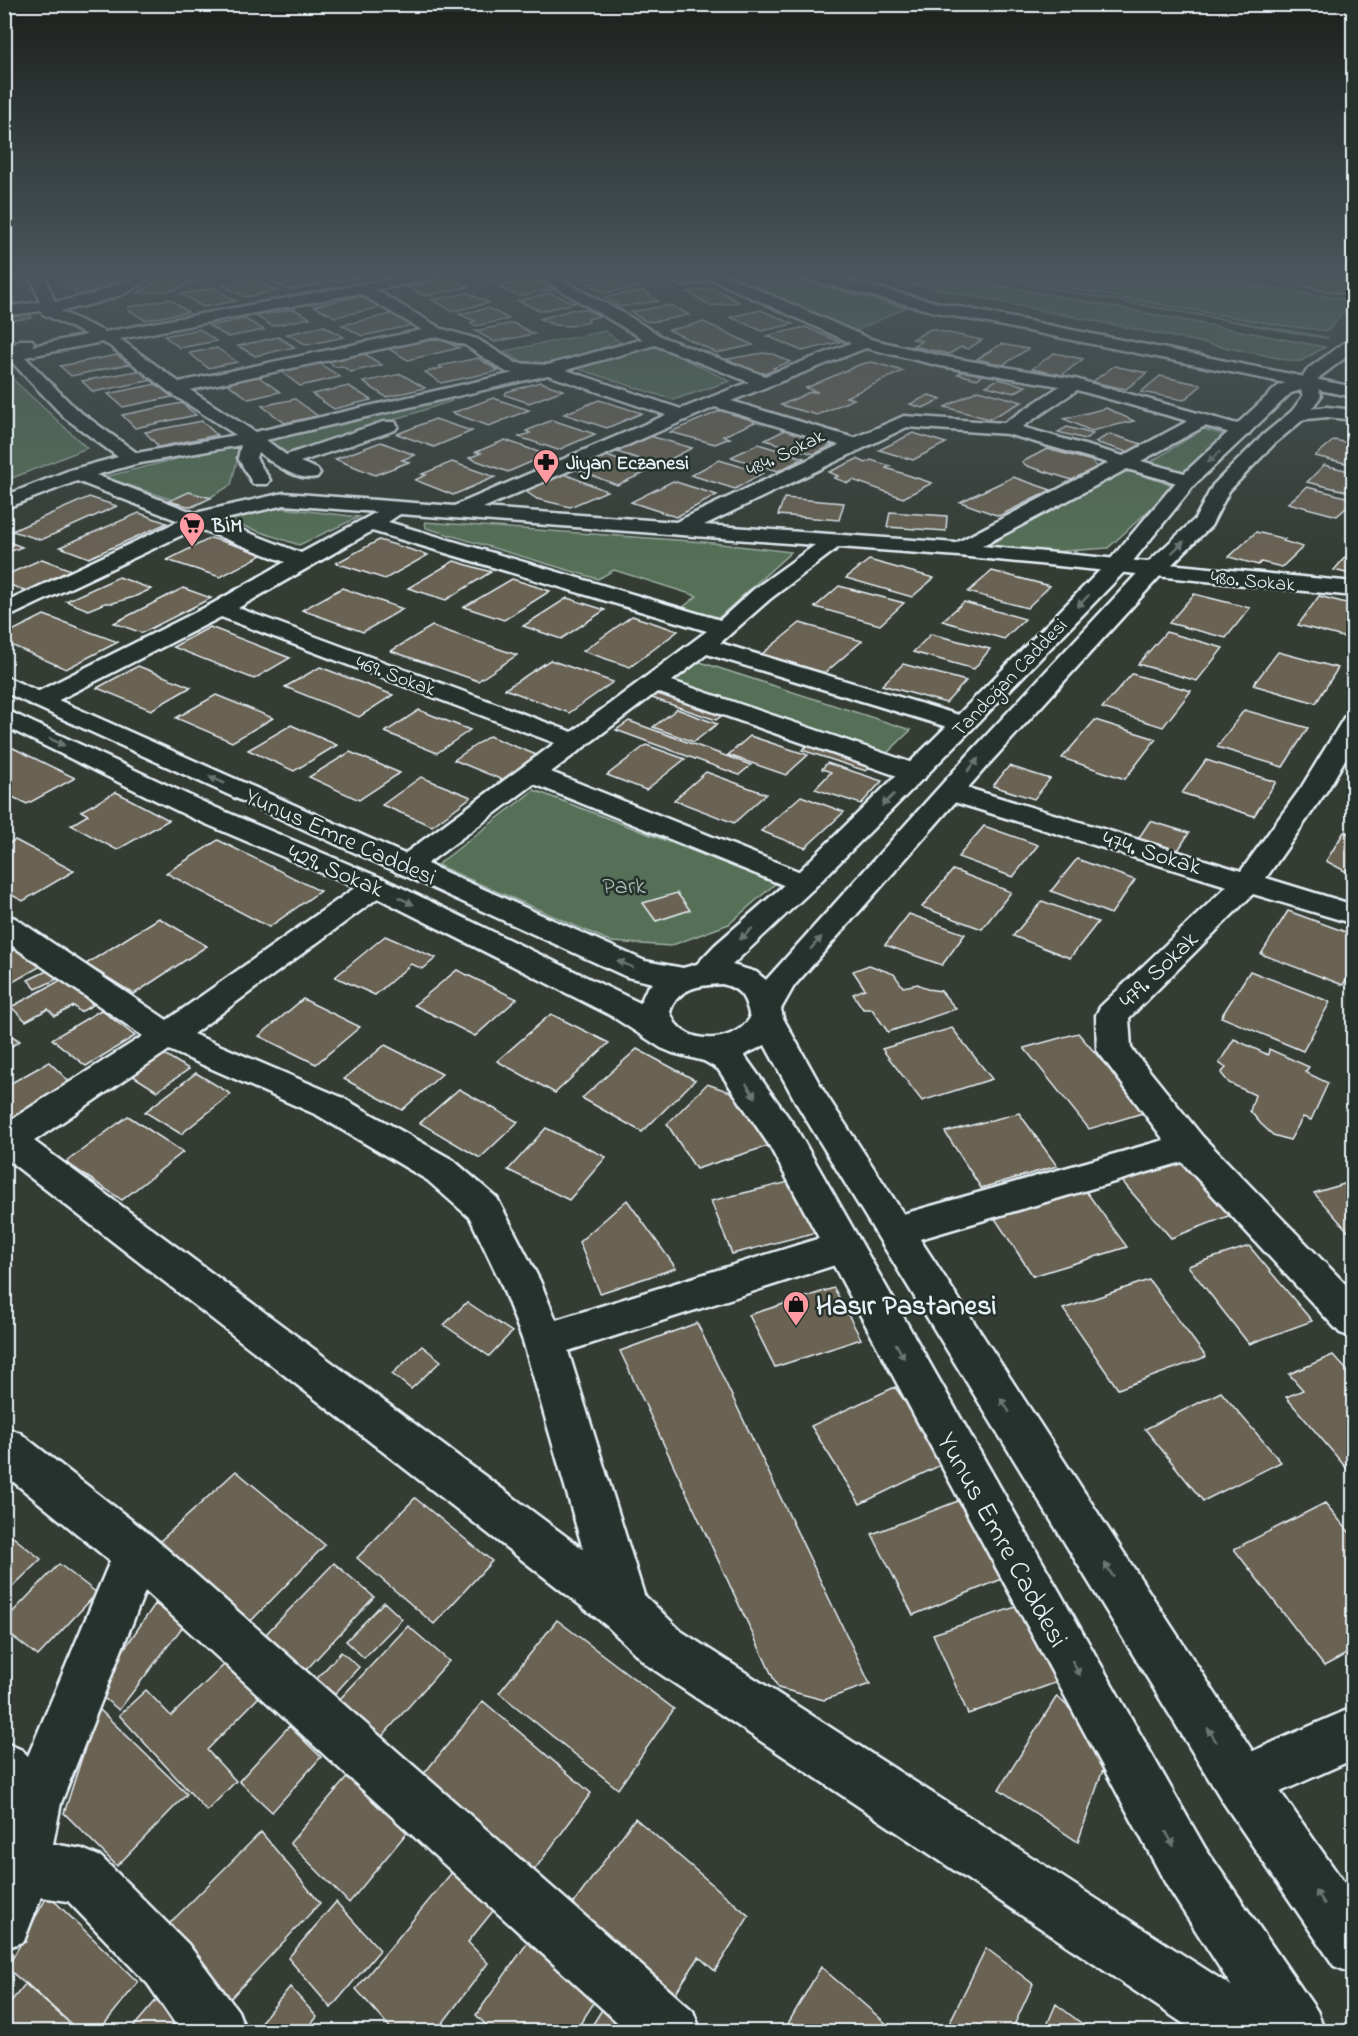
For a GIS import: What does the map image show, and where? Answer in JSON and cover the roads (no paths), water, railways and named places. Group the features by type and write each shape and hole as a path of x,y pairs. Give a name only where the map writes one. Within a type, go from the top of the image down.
{"main road":[{"path":"25,370 70,413 133,459"},
{"path":"151,370 252,438 283,462 399,508"},
{"path":"175,387 256,370"},
{"path":"283,462 549,370 683,415"},
{"path":"4,503 77,474 133,459 252,438 549,370"},
{"path":"734,370 763,381"},
{"path":"455,513 714,400 792,370"},
{"path":"994,370 1075,384 1242,431"},
{"path":"1273,370 1311,377 1353,380"},
{"path":"1279,370 1311,377 1353,392"},
{"name":"Tandoğan Caddesi","path":"694,975 726,952 803,883 915,773 1117,566 1188,480 1285,388 1311,377 1320,370"},
{"name":"Tandoğan Caddesi","path":"767,1012 782,980 986,751 1153,570 1204,522 1220,489 1269,439 1298,415 1312,396 1311,377"},
{"path":"1008,429 1075,384"},
{"path":"714,400 854,444"},
{"path":"1298,415 1327,412 1353,415"},
{"name":"484. Sokak","path":"681,528 904,421 1008,429 1188,480"},
{"path":"959,550 1202,421"},
{"path":"252,438 248,458 258,482 256,493 284,500 399,508"},
{"path":"4,612 198,521 258,482 279,473 316,476 323,483 314,492 246,507 198,521"},
{"path":"77,474 302,561"},
{"path":"40,700 114,660 220,609 399,508"},
{"name":"480. Sokak","path":"399,508 959,550 1353,589"},
{"path":"371,524 724,629"},
{"path":"406,866 654,683 724,629 762,594 833,542"},
{"name":"469. Sokak","path":"220,609 573,741"},
{"path":"702,645 963,724"},
{"name":"Yunus Emre Caddesi","path":"4,683 638,970 694,975"},
{"path":"654,683 915,773"},
{"name":"429. Sokak","path":"4,716 202,812 376,886 622,1007 663,1032"},
{"name":"479. Sokak","path":"1353,721 1314,789 1249,881 1112,1015 1114,1050 1189,1146 1353,1321"},
{"path":"530,773 803,883"},
{"name":"474. Sokak","path":"951,792 1249,881 1353,915"},
{"path":"376,886 166,1036 6,1140 624,1609 664,1648 1249,2031"},
{"path":"4,925 166,1036 329,1106 440,1170 484,1208 520,1281 544,1341 624,1609"},
{"path":"767,1012 760,1030 748,1040 731,1047 711,1050 676,1041 663,1032 656,1020 654,1008 658,996 668,986 694,975 734,976 749,983 761,993 767,1012 810,1097 1242,1783 1353,1946"},
{"name":"Yunus Emre Caddesi","path":"711,1050 730,1061 783,1137 1186,1868 1296,2031"},
{"path":"896,1231 1189,1146"},
{"path":"544,1341 843,1247"},
{"path":"4,1447 137,1553 672,2031"},
{"path":"4,1921 14,1901 21,1867 20,1785 137,1553"},
{"path":"1242,1783 1353,1732"},
{"path":"21,1867 82,1876 168,1964 218,2031"}],"place":[{"name":"Jiyan Eczanesi","path":"546,485"},
{"name":"BİM","path":"192,548"},
{"name":"Hasır Pastanesi","path":"796,1327"}],"park label":[{"name":"Park","path":"624,885"}]}
